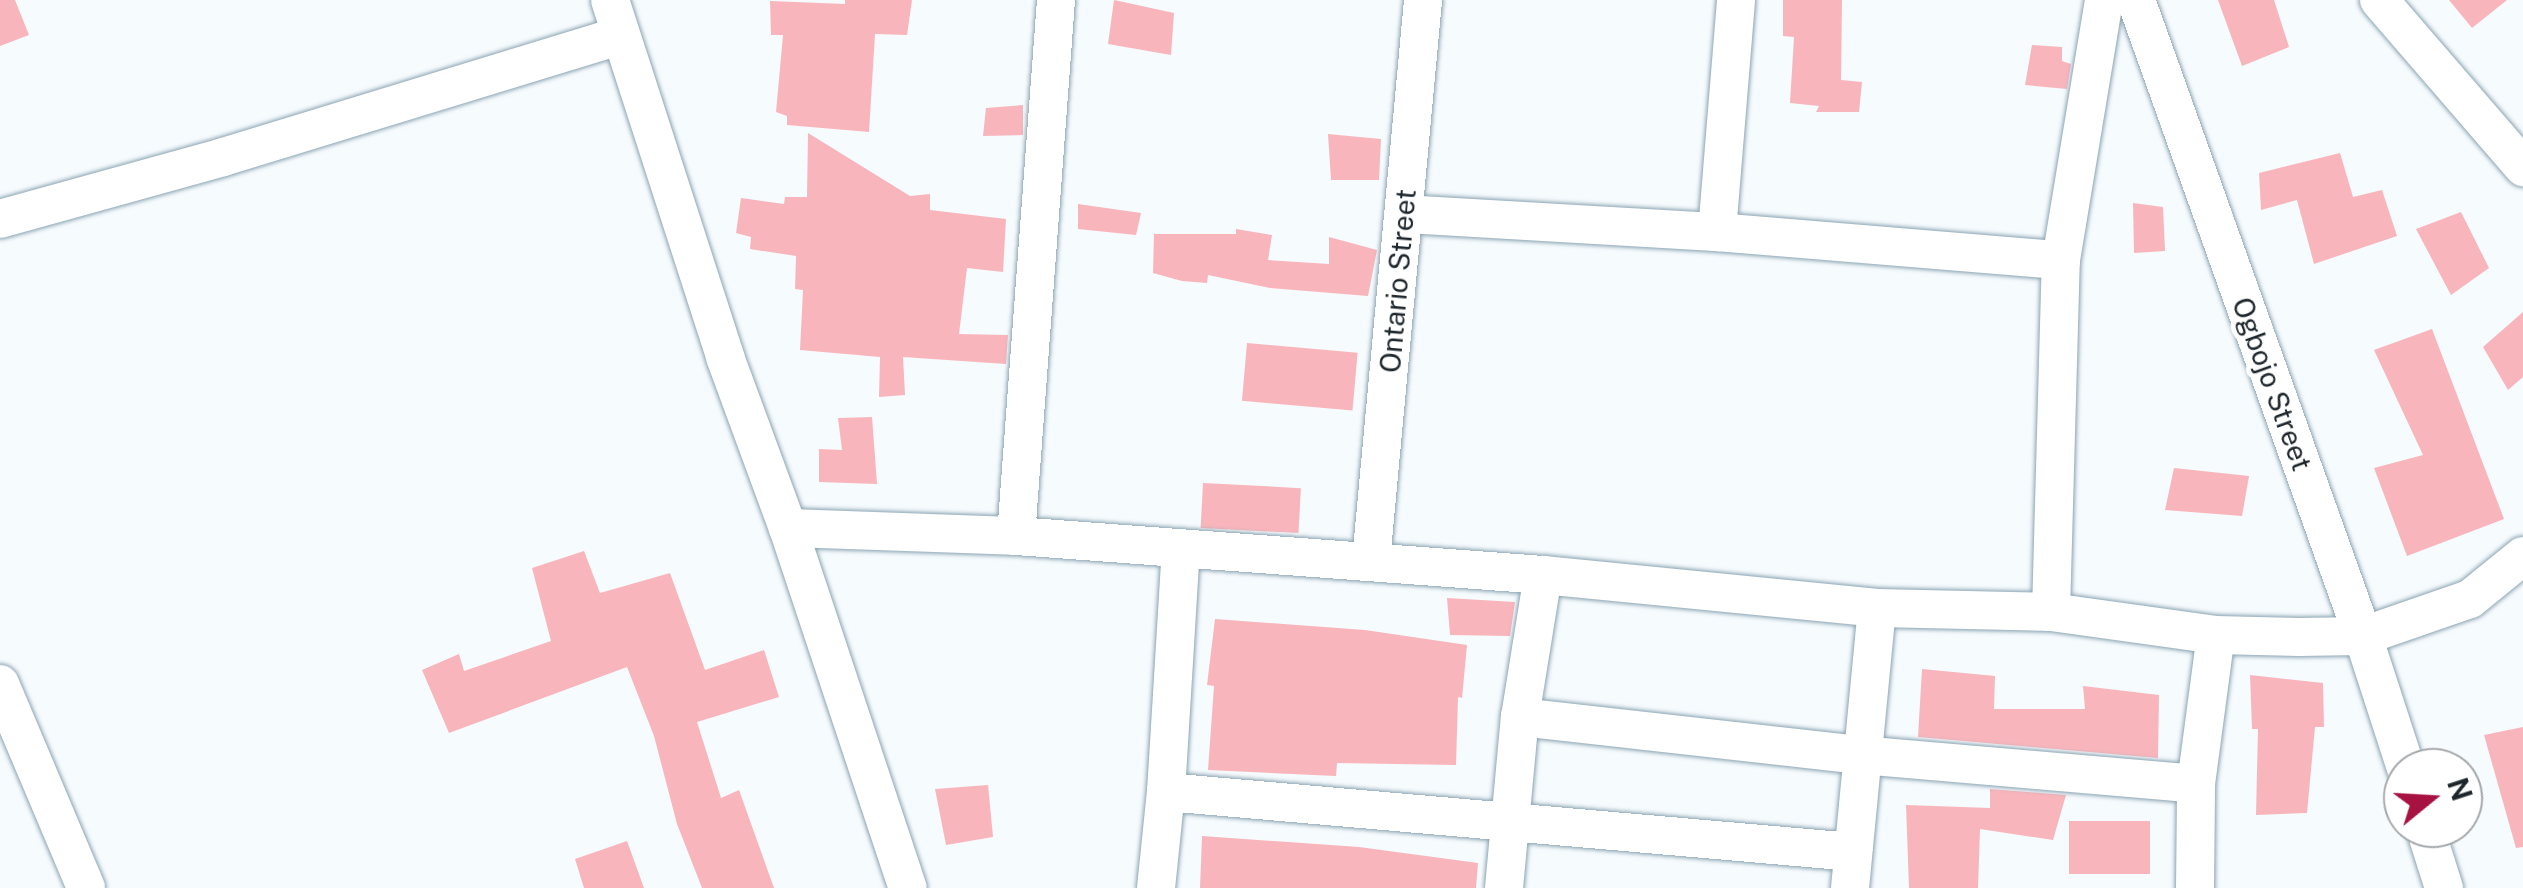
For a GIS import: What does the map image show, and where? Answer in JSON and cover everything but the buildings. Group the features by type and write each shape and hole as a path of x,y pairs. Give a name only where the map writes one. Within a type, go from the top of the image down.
{"street":[{"path":"1016,536 1056,0"},
{"name":"Ontario Street","path":"1372,562 1423,0"},
{"path":"1717,232 1736,0"},
{"path":"2051,612 2061,260 2104,0"},
{"name":"Ogbojo Street","path":"2136,0 2364,636 2400,748"},
{"path":"2379,0 2523,166"},
{"path":"0,219 223,157 615,18 725,357 788,528 897,885"},
{"path":"1404,214 1717,232 2061,260"},
{"path":"788,528 1016,536 1543,574 1877,608 2051,612 2216,635 2364,636 2470,599 2523,556"},
{"path":"1156,888 1181,548"},
{"path":"1504,888 1520,717 1543,574"},
{"path":"1166,792 1510,819 1852,870 1877,608"},
{"path":"2195,888 2196,784 2216,635"},
{"path":"0,684 86,888"},
{"path":"1520,717 1860,756 2196,784"},
{"path":"2431,848 2444,888"}]}
